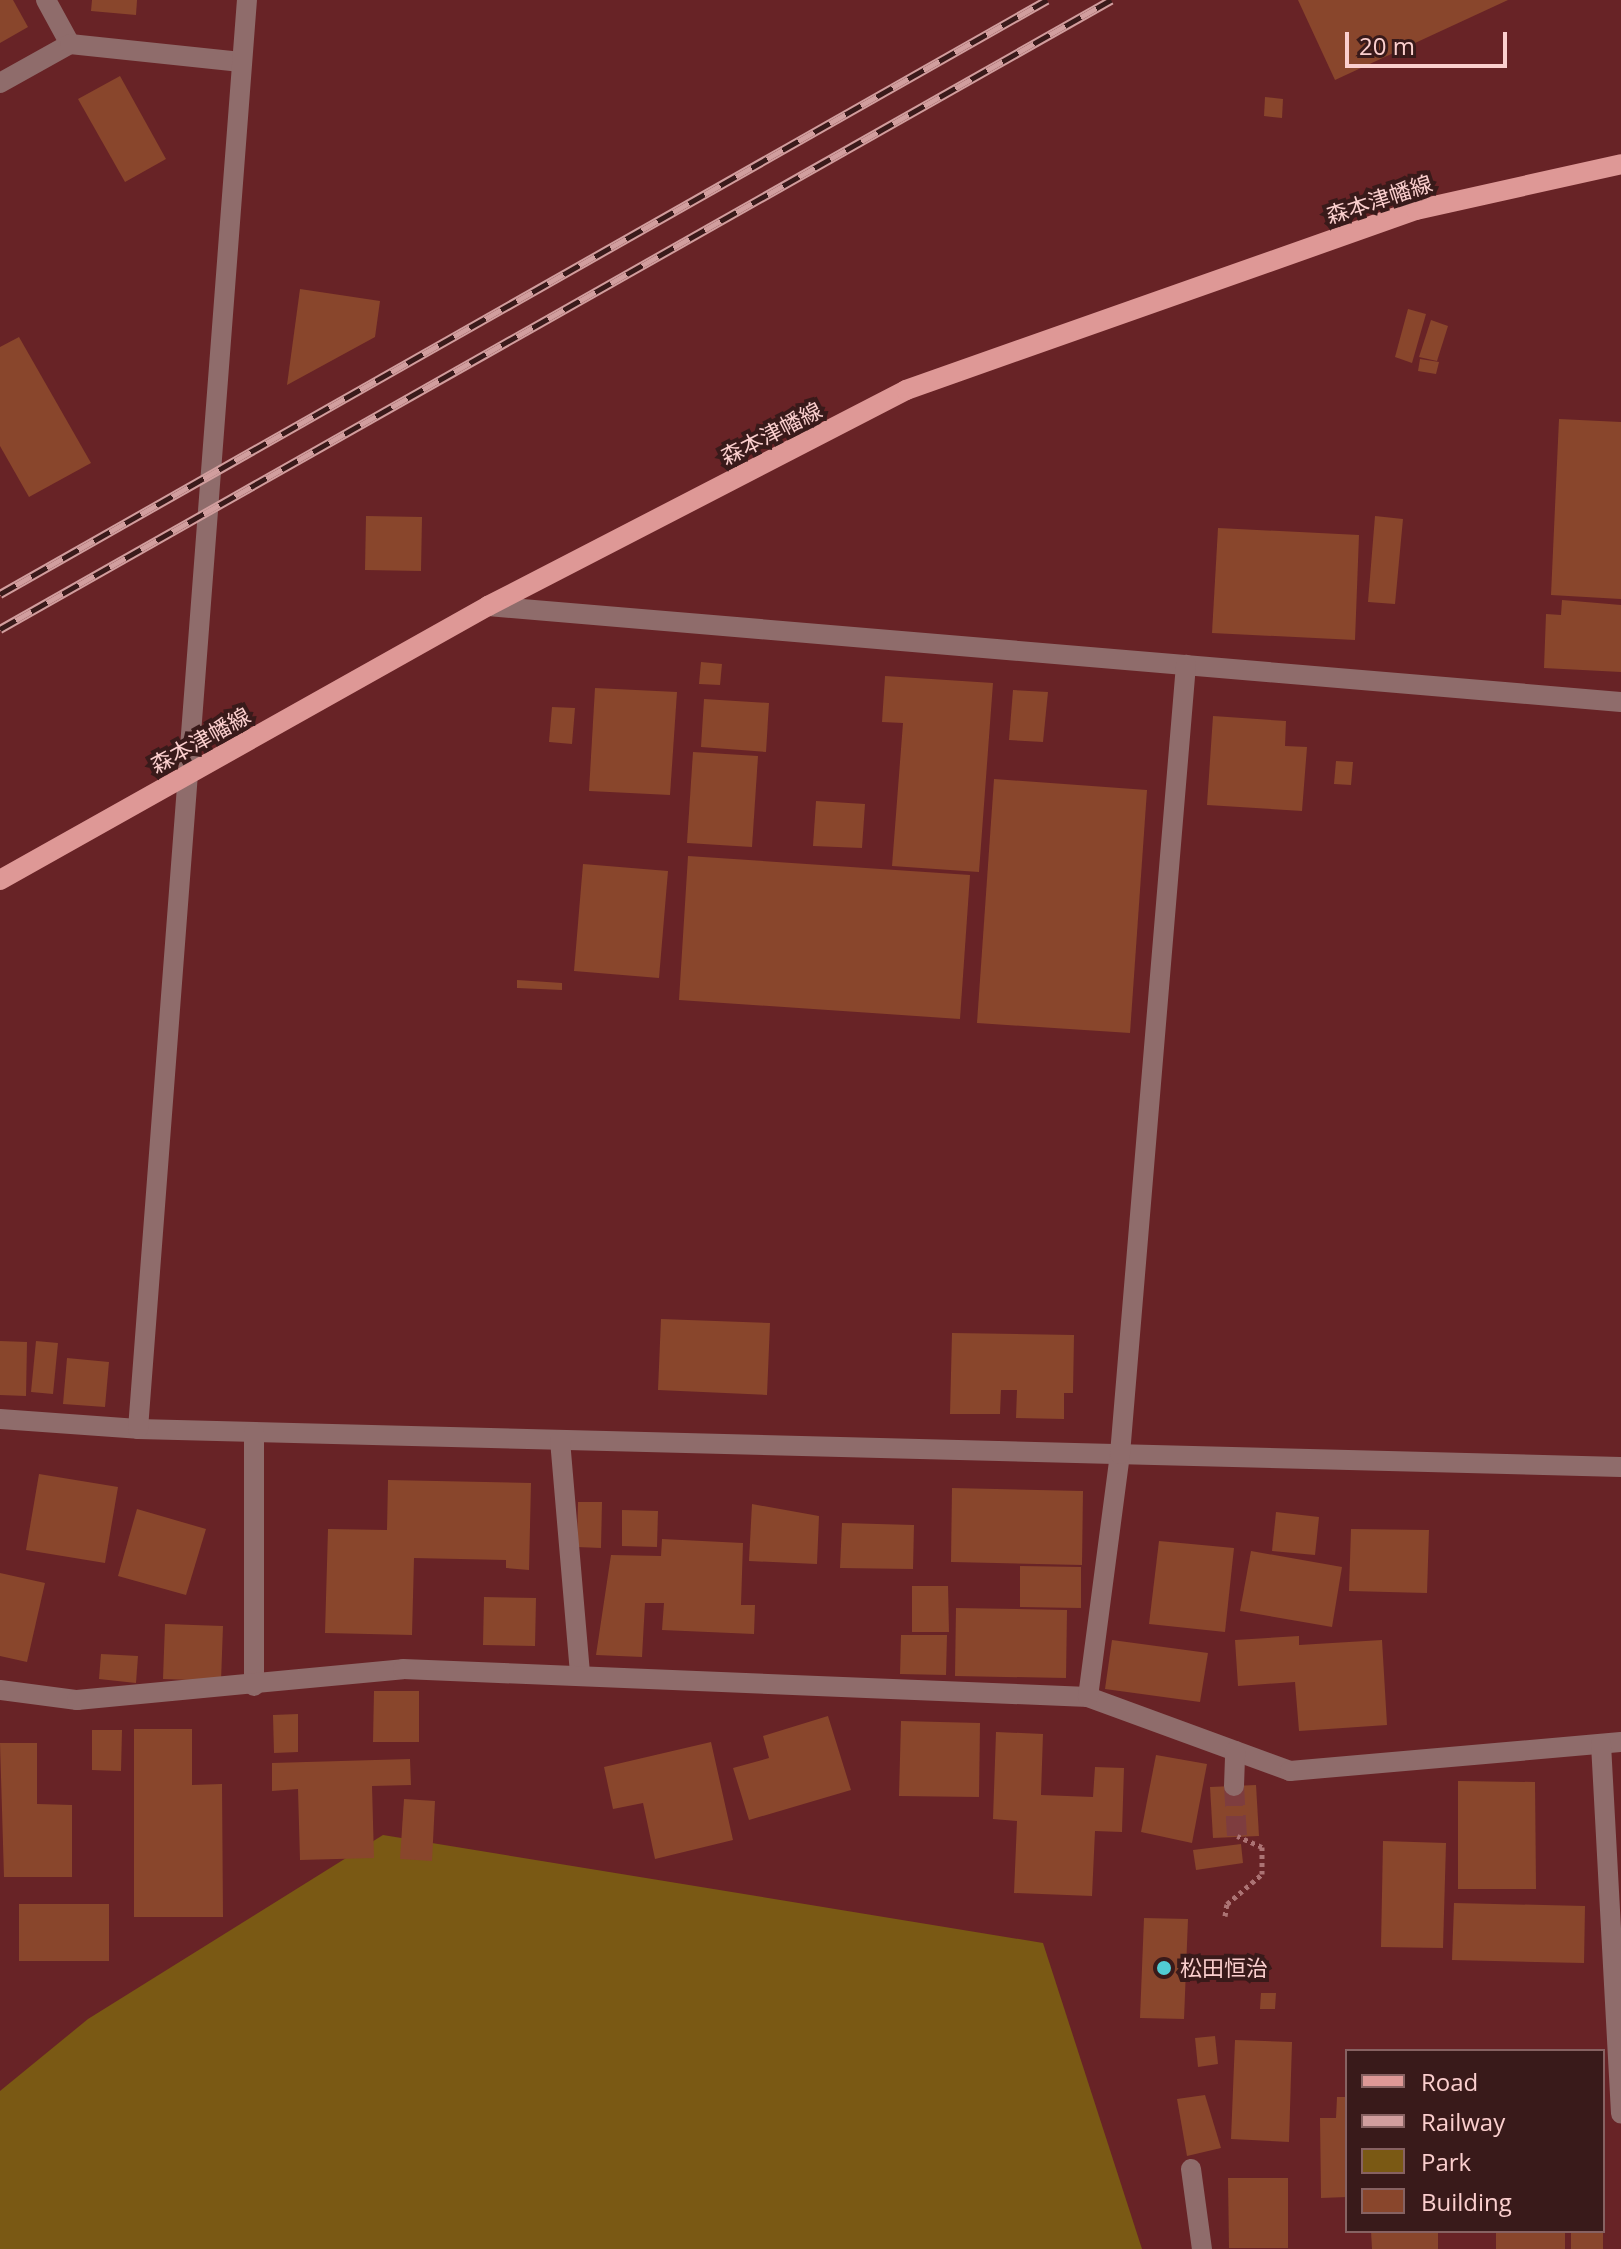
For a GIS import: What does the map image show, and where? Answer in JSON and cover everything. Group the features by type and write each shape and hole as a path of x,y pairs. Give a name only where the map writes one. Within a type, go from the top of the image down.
{"main road":[{"name":"森本津幡線","path":"0,880 488,606 906,390 1416,210 1621,164"}],"street":[{"path":"46,0 70,44"},
{"path":"138,1429 192,772 247,0"},
{"path":"0,83 70,44 241,62"},
{"path":"488,606 1621,702"},
{"path":"1088,1697 1120,1454 1186,665"},
{"path":"0,1419 138,1429 1621,1467"},
{"path":"254,1432 254,1686"},
{"path":"560,1440 580,1674"},
{"path":"0,1690 77,1700 254,1686 403,1669 1088,1697 1290,1771 1611,1743 1621,2113"},
{"path":"1234,1786 1235,1751"},
{"path":"1191,2169 1202,2249"}],"path":[{"path":"1225,1916 1227,1904 1262,1874 1262,1847 1237,1836"}],"green space":[{"path":"383,1835 1043,1943 1142,2249 0,2249 0,2091 88,2019"}],"building":[{"path":"0,0 13,0 28,27 0,43"},
{"path":"92,0 137,0 136,15 91,11"},
{"path":"1298,0 1508,0 1335,80"},
{"path":"120,76 166,159 125,182 78,99"},
{"path":"1265,97 1283,99 1282,118 1264,116"},
{"path":"300,289 380,301 375,337 287,385"},
{"path":"1408,309 1426,314 1412,363 1395,357"},
{"path":"1431,320 1448,326 1437,361 1419,357"},
{"path":"19,337 91,463 29,497 0,446 0,347"},
{"path":"1420,359 1439,362 1436,374 1418,371"},
{"path":"1559,419 1621,422 1621,599 1551,595"},
{"path":"366,516 422,517 421,571 365,570"},
{"path":"1375,516 1403,519 1395,604 1368,602"},
{"path":"1218,528 1359,535 1355,640 1212,633"},
{"path":"1562,600 1621,605 1621,672 1544,668 1546,614 1561,615"},
{"path":"701,662 722,664 720,685 699,684"},
{"path":"885,676 993,683 979,872 892,866 903,723 882,722"},
{"path":"595,688 677,692 670,795 589,791"},
{"path":"1013,690 1048,692 1043,742 1009,740"},
{"path":"704,699 769,703 766,752 701,747"},
{"path":"552,707 575,708 572,744 549,742"},
{"path":"1213,716 1286,721 1285,746 1307,747 1302,811 1207,805"},
{"path":"693,752 758,756 752,847 687,843"},
{"path":"1336,761 1353,762 1351,785 1334,784"},
{"path":"994,779 1147,790 1130,1033 977,1023"},
{"path":"816,801 865,804 862,848 813,846"},
{"path":"688,856 970,875 960,1019 679,1000"},
{"path":"583,864 668,871 659,978 574,971"},
{"path":"517,980 562,983 562,990 517,988"},
{"path":"661,1319 770,1323 767,1395 658,1390"},
{"path":"952,1333 1074,1335 1073,1393 1064,1393 1064,1419 1016,1418 1017,1390 1001,1390 1000,1414 950,1414"},
{"path":"0,1341 27,1342 26,1396 0,1395"},
{"path":"36,1341 58,1343 53,1394 31,1392"},
{"path":"67,1358 109,1362 105,1407 63,1404"},
{"path":"39,1474 118,1487 105,1563 26,1550"},
{"path":"388,1480 531,1483 529,1570 506,1568 506,1560 414,1558 412,1635 325,1633 328,1529 387,1530"},
{"path":"952,1488 1083,1491 1082,1565 951,1562"},
{"path":"578,1502 602,1502 601,1548 577,1547"},
{"path":"752,1504 819,1516 817,1564 749,1561"},
{"path":"137,1509 206,1529 186,1595 118,1576"},
{"path":"622,1510 658,1511 657,1547 622,1546"},
{"path":"1276,1512 1319,1517 1315,1555 1272,1551"},
{"path":"842,1523 914,1525 913,1569 840,1568"},
{"path":"1351,1529 1429,1530 1427,1593 1349,1591"},
{"path":"662,1539 743,1543 741,1605 755,1605 754,1634 662,1630 664,1603 645,1603 642,1657 596,1655 611,1555 661,1556"},
{"path":"1159,1541 1234,1548 1225,1632 1149,1624"},
{"path":"1251,1551 1342,1567 1332,1627 1240,1611"},
{"path":"1020,1566 1081,1567 1081,1608 1020,1607"},
{"path":"0,1573 45,1583 27,1662 0,1656"},
{"path":"912,1586 948,1586 949,1632 912,1632"},
{"path":"484,1597 536,1598 535,1646 483,1645"},
{"path":"956,1608 1067,1610 1066,1678 955,1676"},
{"path":"165,1624 223,1626 221,1681 163,1679"},
{"path":"901,1635 947,1635 946,1675 900,1674"},
{"path":"1299,1636 1299,1645 1382,1640 1387,1725 1299,1731 1295,1682 1238,1686 1235,1640"},
{"path":"1112,1640 1208,1653 1200,1702 1105,1689"},
{"path":"101,1654 138,1656 136,1683 99,1679"},
{"path":"374,1691 419,1691 419,1742 373,1742"},
{"path":"298,1714 298,1752 274,1753 273,1715"},
{"path":"828,1716 851,1790 749,1820 733,1768 769,1758 763,1736"},
{"path":"901,1721 980,1723 979,1797 899,1796"},
{"path":"134,1729 192,1729 192,1785 222,1784 223,1917 134,1917"},
{"path":"92,1730 122,1730 121,1771 92,1770"},
{"path":"996,1732 1043,1734 1041,1795 1093,1797 1095,1767 1124,1768 1122,1832 1095,1831 1092,1896 1014,1893 1017,1821 993,1819"},
{"path":"711,1742 733,1840 655,1859 643,1803 613,1809 604,1767"},
{"path":"0,1743 37,1743 37,1804 72,1805 72,1877 4,1877"},
{"path":"1156,1755 1207,1764 1192,1843 1141,1832"},
{"path":"410,1759 411,1785 372,1786 374,1858 300,1860 298,1789 272,1791 272,1763"},
{"path":"1458,1781 1535,1782 1536,1889 1458,1889"},
{"path":"1256,1785 1259,1836 1213,1838 1210,1787"},
{"path":"404,1799 435,1801 432,1861 400,1859"},
{"path":"1383,1841 1446,1843 1443,1948 1381,1947"},
{"path":"1241,1844 1243,1863 1196,1870 1193,1850"},
{"path":"1454,1903 1585,1906 1584,1963 1452,1960"},
{"path":"19,1904 109,1904 109,1961 19,1961"},
{"name":"松田恒治","path":"1144,1918 1188,1919 1184,2019 1140,2018"},
{"path":"1261,1993 1276,1993 1275,2009 1260,2009"},
{"path":"1215,2036 1218,2064 1198,2067 1195,2038"},
{"path":"1235,2040 1292,2042 1289,2142 1231,2139"},
{"path":"1205,2095 1221,2148 1187,2156 1177,2099"},
{"path":"1337,2097 1345,2097 1345,2197 1321,2198 1320,2118 1336,2118"},
{"path":"1228,2178 1288,2178 1288,2248 1229,2248"},
{"path":"1371,2233 1438,2233 1438,2249 1372,2249"},
{"path":"1496,2233 1565,2233 1565,2249 1496,2249"},
{"path":"1571,2233 1603,2233 1603,2249 1571,2249"}],"tunnel":[{"path":"1234,1786 1237,1836"}],"railway":[{"path":"0,594 1047,0"},
{"path":"0,629 1111,0"}],"place":[{"name":"松田恒治","path":"1164,1968"}]}
